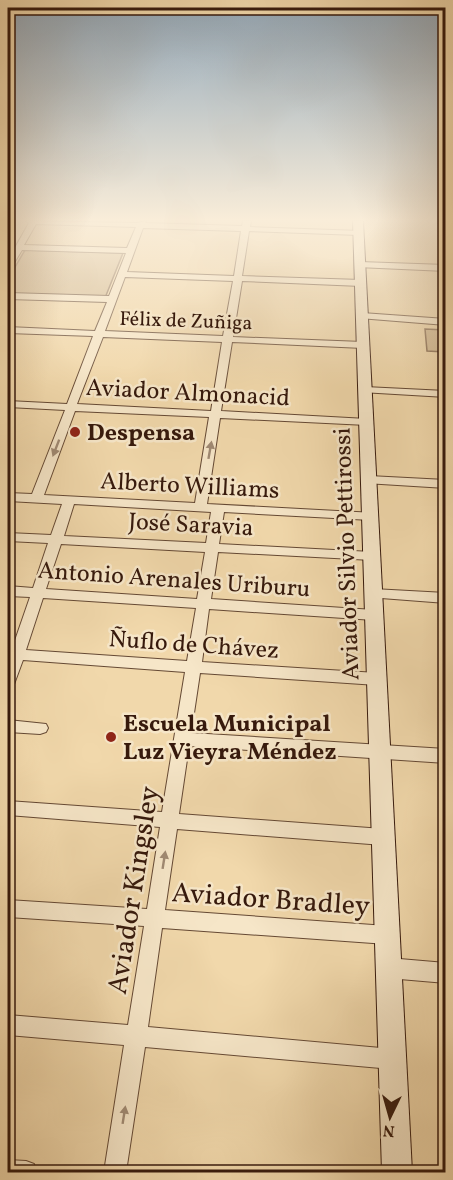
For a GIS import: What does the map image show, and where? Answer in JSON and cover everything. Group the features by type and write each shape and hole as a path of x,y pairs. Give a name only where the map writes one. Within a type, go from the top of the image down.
{"main road":[{"name":"Aviador Silvio Pettirossi","path":"360,276 397,1173"}],"street":[{"path":"36,499 121,276"},
{"path":"170,276 238,279 310,276"},
{"name":"Aviador Kingsley","path":"115,1173 211,548 209,508 216,415 238,279"},
{"path":"8,296 112,299"},
{"path":"362,316 446,322"},
{"name":"Félix de Zuñiga","path":"8,330 363,345"},
{"path":"365,390 446,394"},
{"name":"Aviador Almonacid","path":"8,404 367,422"},
{"path":"369,480 446,484"},
{"name":"Alberto Williams","path":"8,497 371,516"},
{"path":"8,683 12,654 39,593 69,501"},
{"name":"José Saravia","path":"8,537 372,556"},
{"name":"Antonio Arenales Uriburu","path":"8,591 374,615"},
{"path":"373,594 446,598"},
{"name":"Ñuflo de Chávez","path":"12,654 376,679"},
{"path":"8,726 40,728"},
{"path":"181,739 446,756"},
{"path":"8,808 383,837"},
{"name":"Aviador Bradley","path":"8,908 387,935"},
{"path":"388,968 446,973"},
{"path":"8,1025 392,1059"},
{"path":"8,1171 26,1173"}],"shaded area":[{"path":"10,276 114,276 105,298 8,294"},
{"path":"425,329 445,330 445,352 427,351"}],"place":[{"name":"Despensa","path":"75,432"},
{"name":"Escuela Municipal Luz Vieyra Méndez","path":"111,737"}]}
